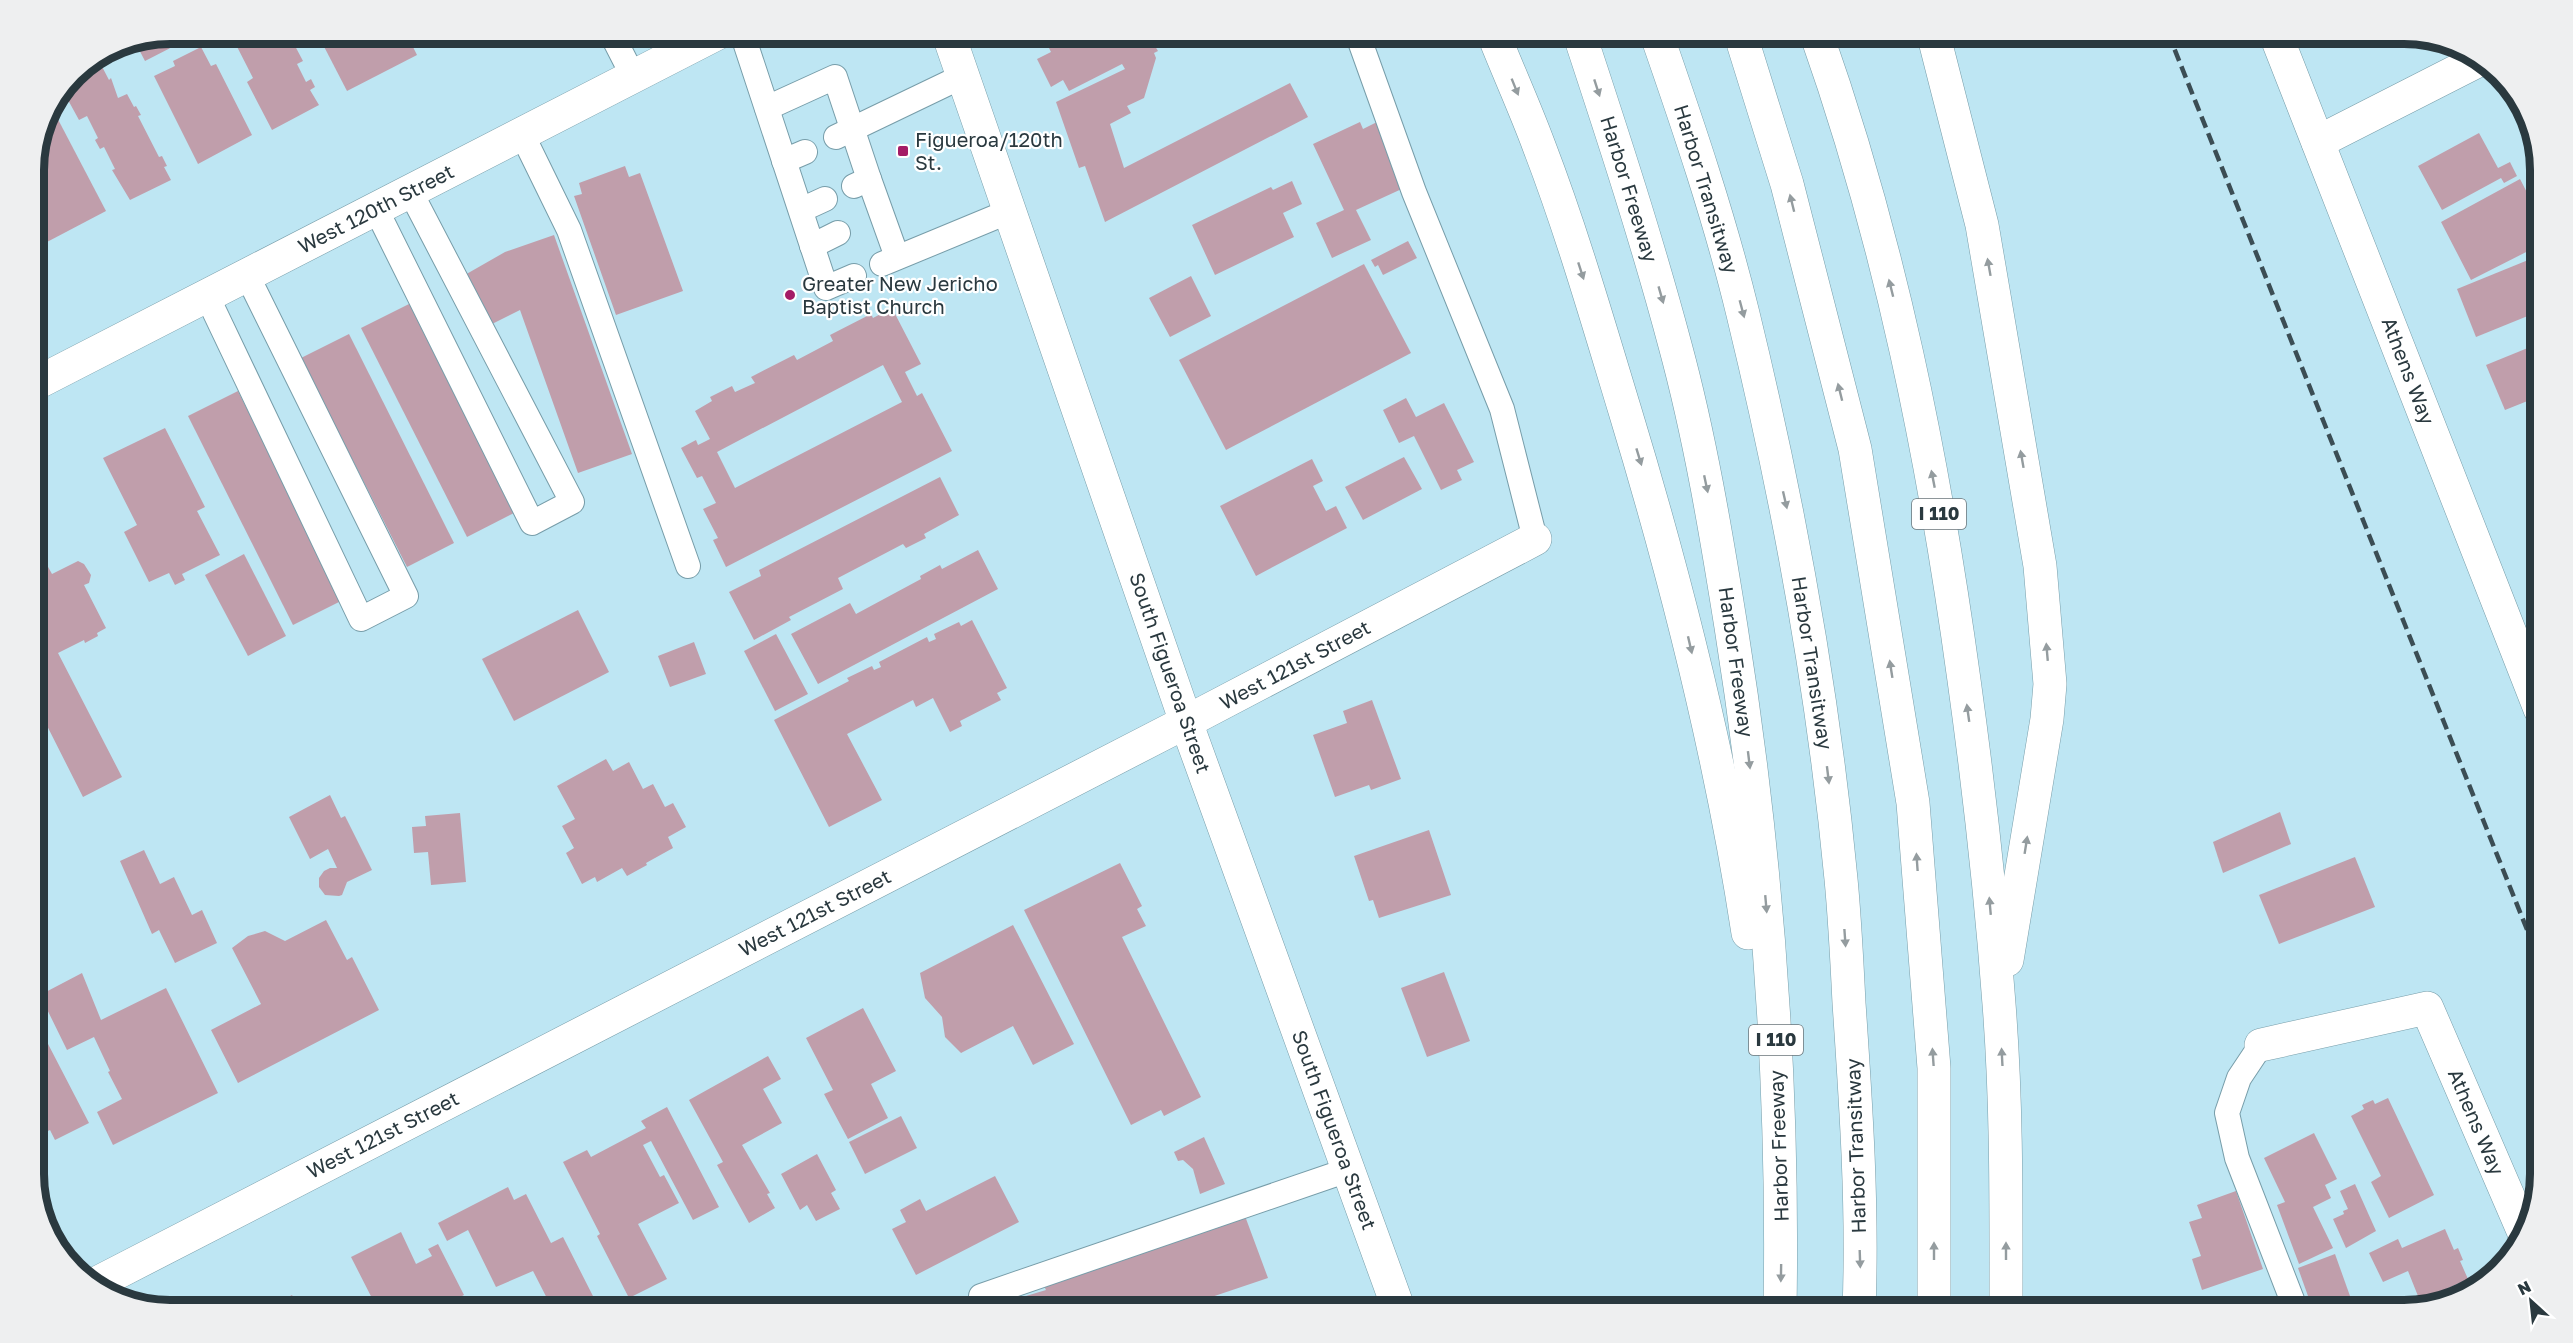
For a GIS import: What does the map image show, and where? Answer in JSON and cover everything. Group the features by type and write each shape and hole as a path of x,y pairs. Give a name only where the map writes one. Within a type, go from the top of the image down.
{"main road":[{"name":"West 120th Street","path":"44,379 696,44"},
{"name":"South Figueroa Street","path":"952,44 1186,722 1395,1300"},
{"path":"1498,44 1540,147 1598,323 1680,604 1731,829 1745,913 1757,992 1782,1236"},
{"name":"Harbor Freeway","path":"1583,44 1629,184 1676,348 1715,524 1740,681 1769,934 1775,1018 1782,1236 1780,1300"},
{"name":"Harbor Transitway","path":"1660,44 1743,311 1789,517 1821,712 1841,880 1854,1081 1860,1274 1859,1300"},
{"path":"1743,44 1787,184 1855,449 1913,803 1934,1068 1934,1300"},
{"name":"I 110","path":"1819,44 1876,231 1914,378 1938,506 1982,811 1999,1007 2007,1171 2006,1300"},
{"path":"1936,44 1982,225 2040,566 2050,684 2047,719 1999,1007"},
{"name":"Athens Way","path":"2279,44 2530,682"},
{"path":"2318,142 2472,64"},
{"name":"West 121st Street","path":"103,1280 1186,722 1535,539"},
{"name":"Athens Way","path":"2261,1045 2427,1008 2520,1222"}],"lane":[{"path":"617,44 633,76"},
{"path":"746,44 767,108 795,156 801,210 826,288 854,276"},
{"path":"1362,44 1413,192 1502,409 1535,539"},
{"path":"845,132 963,76"},
{"path":"767,108 835,77 845,132 872,217 890,260 1010,211"},
{"path":"522,134 569,230 688,566"},
{"path":"375,209 532,523 572,502 410,191"},
{"path":"801,210 825,199"},
{"path":"813,246 838,233"},
{"path":"207,296 361,619 406,596 247,275"},
{"path":"2261,1045 2239,1078 2227,1113 2237,1158 2292,1300"},
{"path":"981,1296 1348,1170"}],"building":[{"path":"178,44 145,61 138,48"},
{"path":"236,44 294,44 303,61 297,64 306,82 311,79 315,87 310,90 319,105 272,130 247,82 253,78"},
{"path":"323,44 412,44 417,55 347,91"},
{"path":"418,44 433,44 420,48"},
{"path":"1047,44 1159,44 1155,46 1158,51 1154,53 1156,58 1144,98 1127,106 1131,113 1110,124 1124,168 1290,83 1308,117 1105,222 1085,166 1079,168 1056,102 1125,69 1122,64 1069,91 1063,80 1051,87 1037,59 1051,52"},
{"path":"201,47 211,66 216,64 252,135 198,164 154,76 175,66 173,61"},
{"path":"101,64 109,80 111,78 118,98 127,94 134,107 136,106 141,115 138,116 159,157 162,156 167,166 164,167 171,180 130,200 112,170 115,169 104,147 100,149 95,140 98,138 87,116 79,120 66,97 80,80"},
{"path":"56,115 106,211 47,242 44,236 44,161 48,137"},
{"path":"1381,120 1406,187 1356,210 1371,240 1332,258 1316,223 1344,210 1313,144 1360,122 1363,129"},
{"path":"2479,133 2498,168 2510,162 2517,176 2504,183 2501,178 2442,210 2418,166"},
{"path":"625,166 629,177 640,173 683,291 616,315 574,196 582,194 579,183"},
{"path":"2520,179 2529,196 2529,251 2471,280 2441,222"},
{"path":"1292,181 1302,204 1283,213 1294,237 1215,275 1192,225 1271,187 1273,190"},
{"path":"554,235 632,454 578,473 520,310 488,326 463,276 505,252"},
{"path":"1408,241 1417,258 1383,275 1378,265 1375,267 1371,260"},
{"path":"2529,260 2529,315 2476,337 2457,289"},
{"path":"1364,264 1411,353 1226,450 1179,360"},
{"path":"1191,276 1211,316 1170,337 1149,298"},
{"path":"411,303 516,512 467,537 361,328"},
{"path":"892,308 921,364 905,372 917,396 922,393 952,451 726,567 713,540 718,538 703,509 716,503 702,476 697,478 681,448 696,440 698,445 710,439 695,411 712,401 710,397 732,386 735,392 755,383 751,377 794,355 797,360 833,341 830,335 871,314 873,318","holes":["883,365 902,402 735,488 717,452"]},
{"path":"349,334 454,543 407,567 301,358"},
{"path":"2529,347 2529,400 2505,410 2486,365"},
{"path":"238,391 343,600 293,625 188,416"},
{"path":"1406,398 1416,417 1444,403 1474,462 1457,470 1462,480 1441,490 1414,436 1399,443 1383,410"},
{"path":"165,428 205,507 197,511 220,555 182,574 185,580 175,585 169,573 149,582 124,532 137,525 103,458"},
{"path":"1404,457 1422,489 1363,520 1345,487"},
{"path":"1312,459 1323,481 1313,486 1326,511 1336,506 1347,528 1256,576 1220,506"},
{"path":"940,477 959,515 924,534 926,538 906,548 903,544 838,578 843,589 789,617 791,620 754,640 729,592 761,576 759,570"},
{"path":"978,550 998,589 818,684 791,634 850,603 856,614 921,579 920,576 940,565 942,569"},
{"path":"244,554 286,636 248,656 205,575"},
{"path":"44,560 52,574 78,561 84,564 91,575 89,583 84,585 106,628 97,633 98,636 85,643 84,640 58,653 122,777 83,797 44,720"},
{"path":"578,610 609,672 514,721 482,659"},
{"path":"972,620 1007,688 997,693 1001,700 960,721 962,726 950,732 933,698 916,707 913,700 847,734 882,800 829,827 774,720 849,681 847,678 872,666 874,670 881,667 879,662 927,637 929,642 936,639 934,634 959,622 961,626"},
{"path":"776,634 808,694 775,711 744,651"},
{"path":"694,642 706,674 670,687 658,656"},
{"path":"1372,700 1401,779 1371,790 1369,785 1335,797 1313,735 1347,723 1343,711"},
{"path":"606,759 613,771 629,762 643,789 653,784 665,807 673,803 686,827 668,837 673,848 627,876 622,868 597,882 595,877 582,884 566,853 574,848 562,826 575,819 557,786"},
{"path":"330,795 341,818 345,816 372,870 347,882 342,895 339,896 325,895 319,887 319,878 324,871 337,868 328,849 310,859 289,817"},
{"path":"2280,812 2291,844 2223,873 2213,842"},
{"path":"460,813 466,882 431,885 428,852 414,853 412,827 426,826 425,816"},
{"path":"1429,830 1451,895 1379,918 1373,900 1369,901 1354,856"},
{"path":"144,850 160,884 174,877 192,915 202,910 217,943 175,963 159,930 152,934 120,861"},
{"path":"2355,857 2375,907 2279,944 2259,895"},
{"path":"1120,863 1142,906 1137,909 1146,926 1122,937 1201,1097 1164,1116 1161,1110 1131,1125 1024,910"},
{"path":"326,920 347,960 352,957 379,1010 238,1083 211,1030 261,1004 232,948 248,936 265,931 285,941"},
{"path":"1013,925 1074,1044 1033,1065 1013,1026 961,1053 945,1037 942,1017 925,998 920,973"},
{"path":"1444,972 1470,1041 1427,1057 1401,988"},
{"path":"82,973 101,1020 166,988 218,1093 113,1145 97,1112 122,1099 108,1072 110,1071 94,1037 67,1050 44,1003 44,993"},
{"path":"863,1008 896,1071 871,1084 888,1118 848,1139 824,1094 833,1090 806,1038"},
{"path":"44,1036 89,1123 55,1140 50,1130 44,1133"},
{"path":"768,1056 781,1079 763,1089 782,1123 742,1145 770,1193 767,1194 775,1208 749,1223 717,1165 723,1162 689,1100"},
{"path":"2388,1098 2434,1195 2389,1218 2371,1182 2381,1176 2351,1116 2364,1109 2362,1105 2373,1100 2375,1104"},
{"path":"667,1107 719,1207 693,1220 651,1141 643,1145 660,1177 664,1175 679,1203 638,1224 667,1279 629,1298 597,1236 600,1234 563,1162 587,1150 591,1157 646,1128 641,1121"},
{"path":"901,1116 917,1148 865,1174 849,1142"},
{"path":"2314,1133 2337,1179 2325,1185 2331,1198 2313,1207 2333,1248 2299,1264 2277,1205 2285,1202 2264,1158"},
{"path":"1204,1137 1225,1184 1200,1194 1193,1169 1183,1160 1178,1161 1174,1152"},
{"path":"817,1154 836,1190 831,1193 840,1209 816,1221 807,1205 800,1210 781,1174"},
{"path":"995,1176 1019,1222 916,1275 892,1229 906,1222 900,1210 920,1199 926,1211"},
{"path":"2355,1184 2376,1231 2346,1248 2333,1219 2344,1214 2343,1211 2348,1209 2340,1191"},
{"path":"508,1187 514,1200 526,1194 551,1243 563,1237 595,1300 548,1300 533,1271 496,1287 468,1230 447,1241 438,1223"},
{"path":"2236,1191 2263,1269 2202,1290 2192,1259 2201,1256 2189,1222 2202,1218 2197,1205"},
{"path":"1245,1216 1268,1278 1203,1300 1013,1300 1046,1290 1044,1286 1189,1232 1191,1237"},
{"path":"2445,1229 2454,1250 2458,1248 2463,1260 2460,1261 2468,1279 2430,1297 2419,1298 2408,1271 2383,1282 2369,1253 2398,1239 2402,1248"},
{"path":"401,1232 416,1264 432,1256 428,1249 438,1244 464,1295 454,1300 373,1300 351,1257"},
{"path":"2335,1254 2351,1300 2309,1300 2298,1268"},
{"path":"292,1295 295,1300 282,1300"}],"railway":[{"path":"2172,44 2530,936"}],"place":[{"name":"Figueroa/120th St.","path":"903,151"},
{"name":"Greater New Jericho Baptist Church","path":"790,295"}]}
